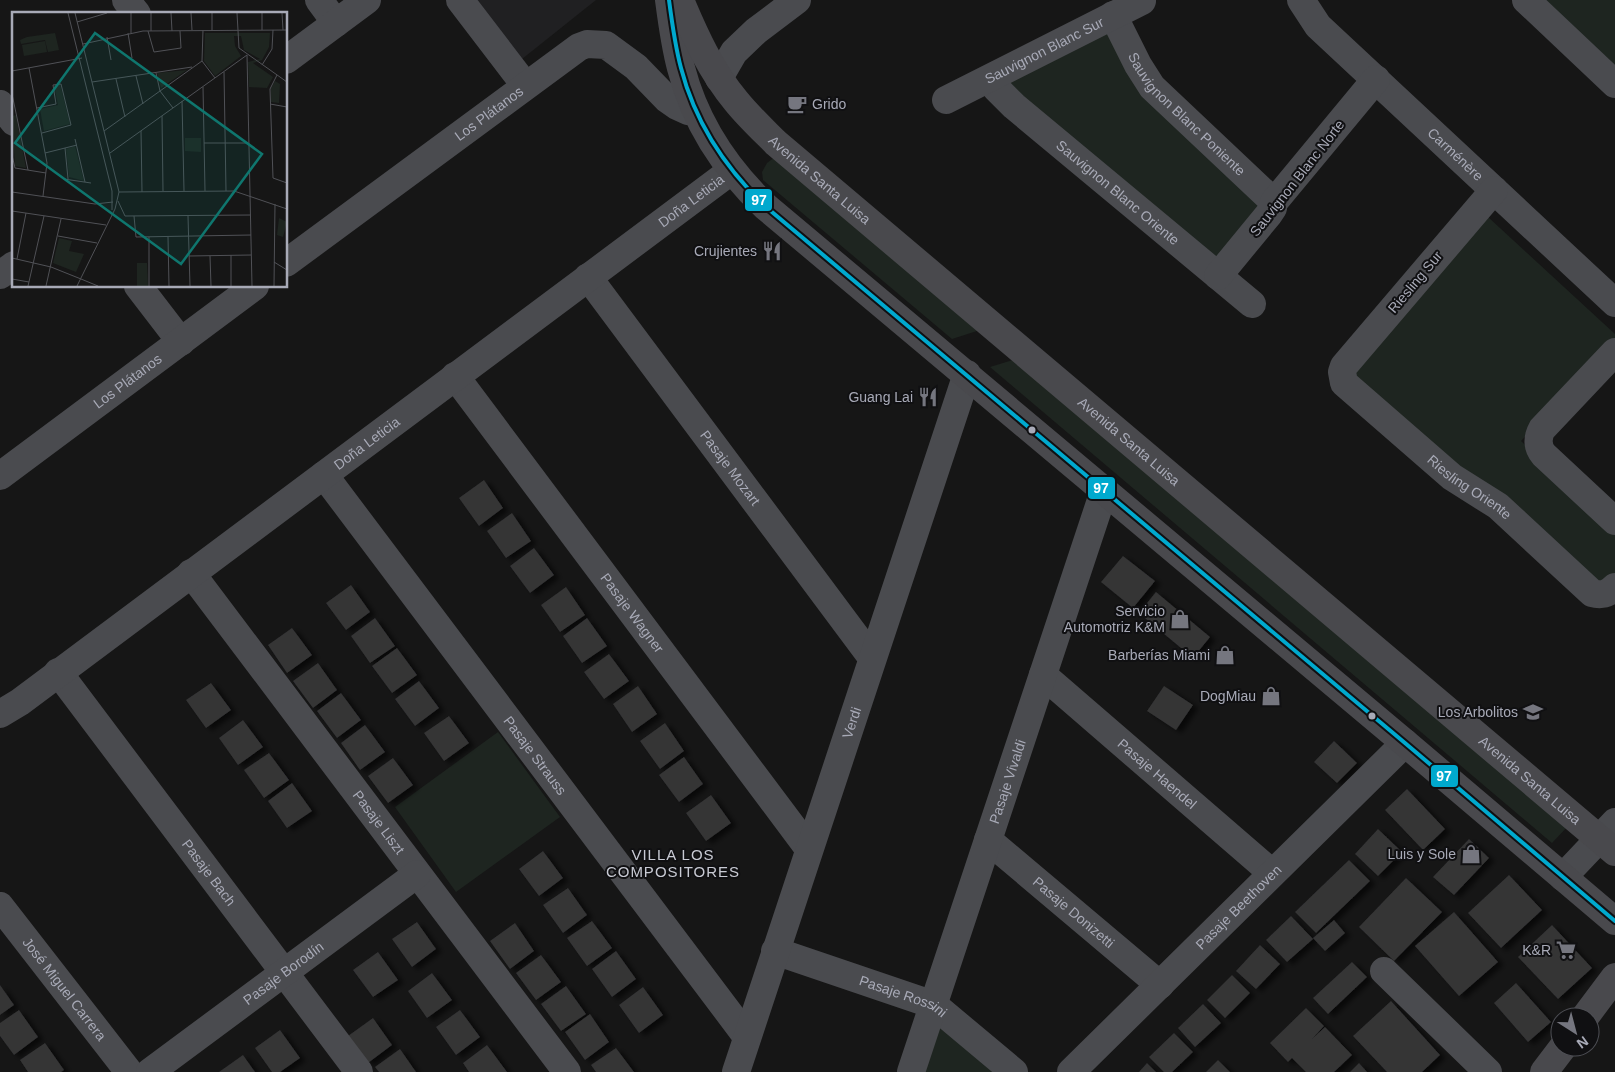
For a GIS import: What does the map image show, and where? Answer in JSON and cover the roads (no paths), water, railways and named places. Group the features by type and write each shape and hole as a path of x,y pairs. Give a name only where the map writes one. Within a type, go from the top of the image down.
{"main road":[{"path":"669,0 675,43 696,112 717,149 748,190 1615,921"},
{"name":"Avenida Santa Luisa","path":"680,0 694,34 719,78 752,120 776,143 1610,838"},
{"path":"1592,1007 1615,977"},
{"path":"1544,1072 1555,1057"}],"street":[{"path":"126,0 135,12"},
{"path":"319,0 336,23"},
{"path":"288,59 367,0"},
{"path":"460,0 525,85"},
{"path":"719,78 734,52 756,32 798,0"},
{"name":"Carménère","path":"1301,0 1318,26 1615,303"},
{"path":"1526,0 1615,84"},
{"name":"Sauvignon Blanc Sur","path":"946,100 1142,1"},
{"name":"Sauvignon Blanc Poniente","path":"1113,15 1138,65 1152,87 1274,202"},
{"name":"Los Plátanos","path":"288,262 578,47 587,44 606,45 636,67 667,99 688,111 696,112"},
{"name":"Sauvignon Blanc Oriente","path":"989,79 1014,106 1252,304"},
{"name":"Sauvignon Blanc Norte","path":"1218,276 1269,214 1274,202 1376,79"},
{"path":"0,104 12,119"},
{"name":"Doña Leticia","path":"0,714 20,702 732,170"},
{"name":"Riesling Sur","path":"1342,377 1344,366 1494,190"},
{"path":"0,275 12,266"},
{"name":"Pasaje Mozart","path":"588,278 872,658"},
{"path":"140,288 180,342"},
{"name":"Los Plátanos","path":"0,476 252,288"},
{"path":"1615,352 1542,429 1538,443 1540,451 1615,521"},
{"name":"Verdi","path":"736,1072 967,374"},
{"name":"Pasaje Wagner","path":"455,376 809,849"},
{"name":"Riesling Oriente","path":"1342,377 1348,388 1452,477 1498,506 1592,593 1607,590"},
{"name":"Pasaje Strauss","path":"324,475 747,1037"},
{"name":"Pasaje Vivaldi","path":"911,1072 1104,491"},
{"name":"Pasaje Liszt","path":"192,574 567,1072"},
{"name":"Pasaje Bach","path":"58,672 359,1072"},
{"name":"Pasaje Haendel","path":"1043,675 1272,873"},
{"name":"Pasaje Beethoven","path":"1071,1072 1405,743"},
{"path":"1563,877 1610,838"},
{"name":"Pasaje Donizetti","path":"988,840 1160,985"},
{"name":"Pasaje Borodín","path":"150,1072 417,874"},
{"name":"José Miguel Carrera","path":"0,906 129,1072"},
{"name":"Pasaje Rossini","path":"775,951 934,1005 1014,1072"},
{"path":"1384,971 1488,1072"}],"place":[{"name":"Grido","path":"797,104"},
{"name":"Crujientes","path":"772,251"},
{"name":"Guang Lai","path":"928,397"},
{"name":"Servicio Automotriz K&M","path":"1180,619"},
{"name":"Barberías Miami","path":"1225,655"},
{"name":"DogMiau","path":"1271,696"},
{"name":"Los Arbolitos","path":"1533,712"},
{"name":"Luis y Sole","path":"1471,854"},
{"name":"K&R","path":"1566,950"}],"district":[{"name":"VILLA LOS COMPOSITORES","path":"673,864"}]}
